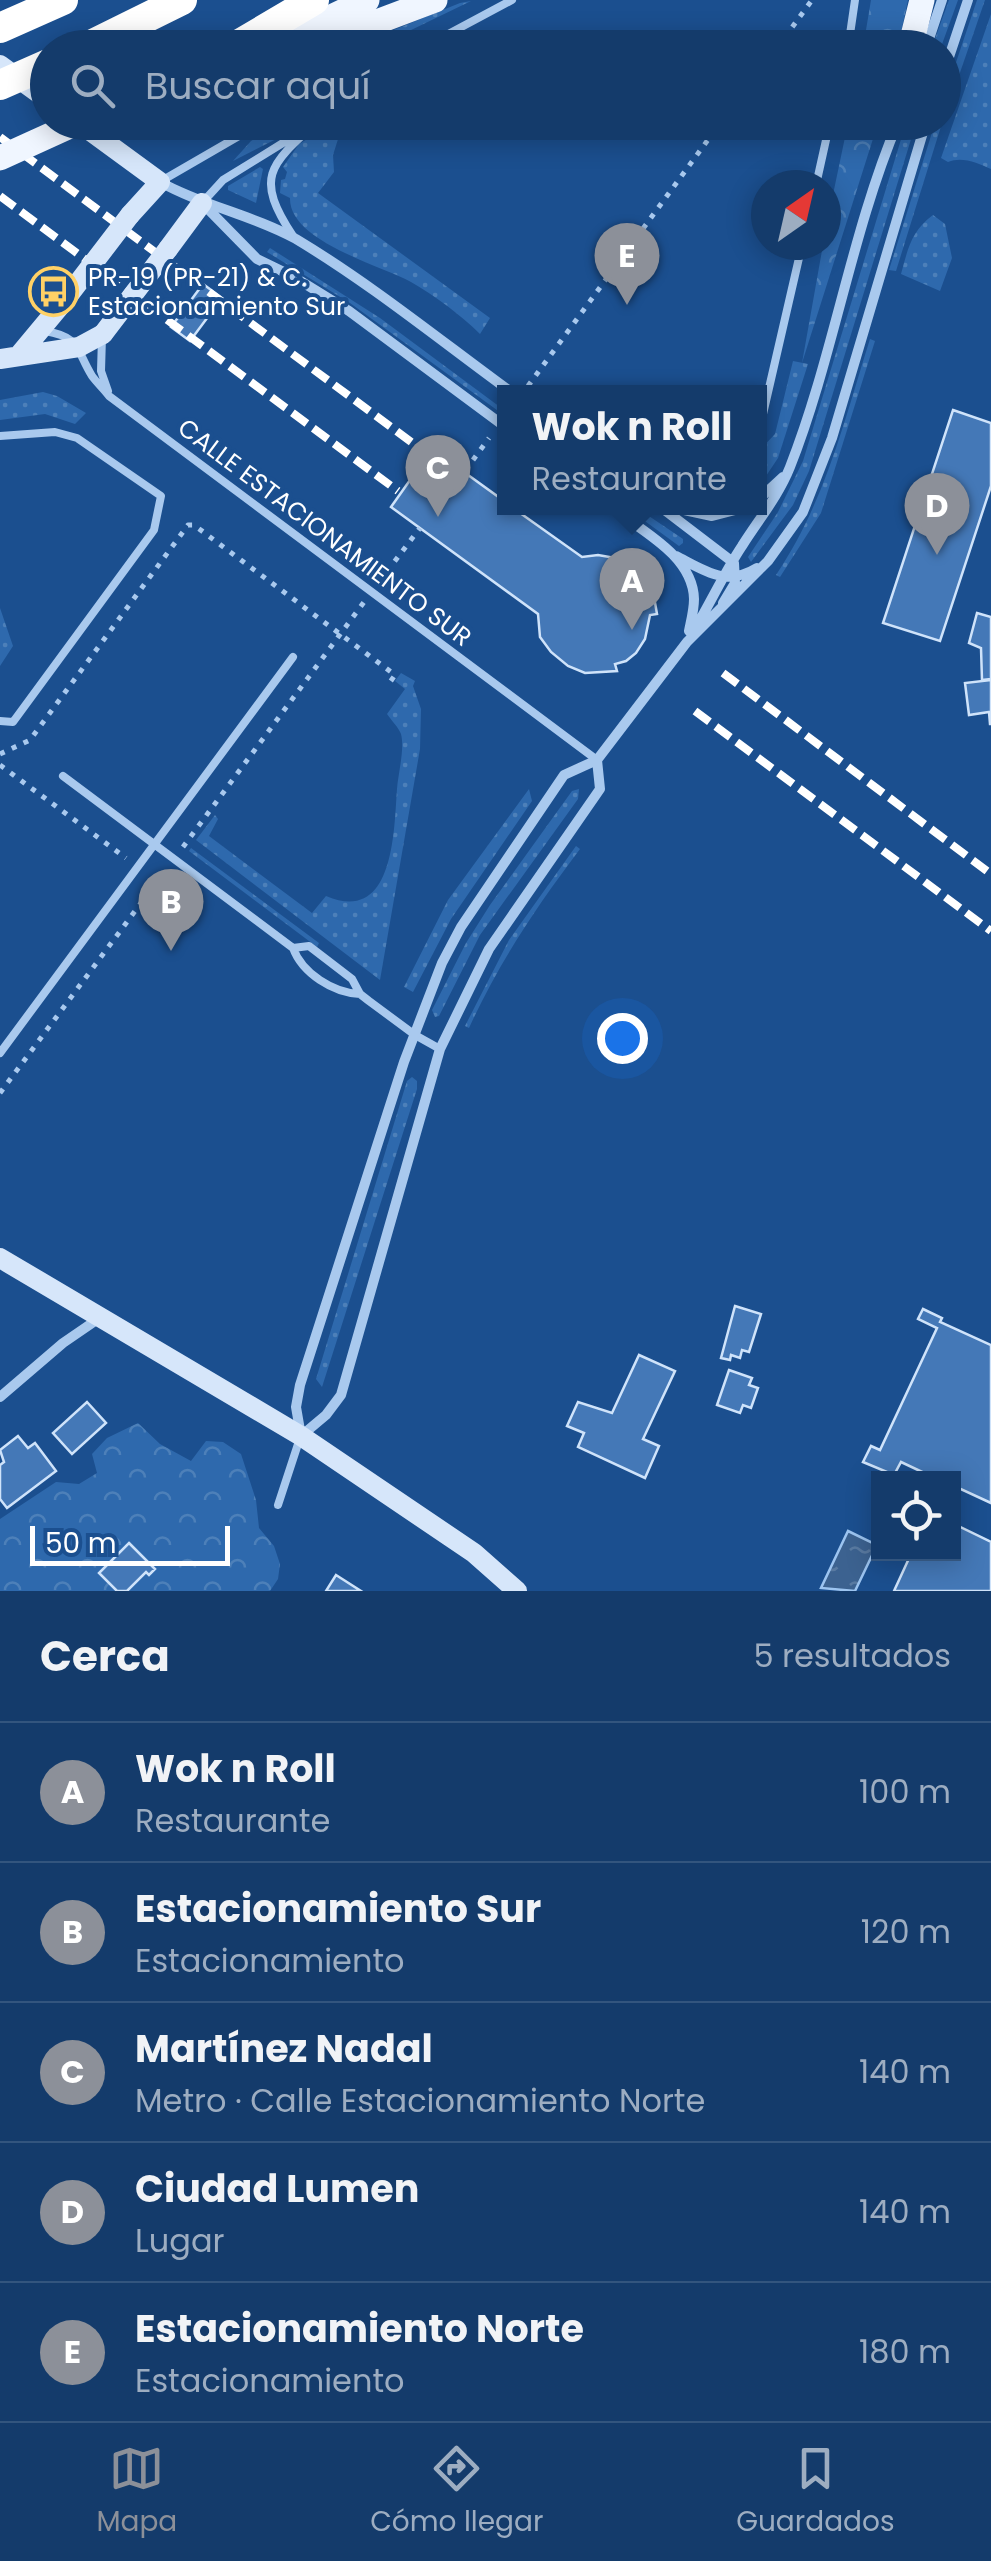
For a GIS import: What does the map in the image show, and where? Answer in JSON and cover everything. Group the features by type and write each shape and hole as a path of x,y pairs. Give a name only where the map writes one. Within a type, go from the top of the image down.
{"highway":[{"path":"121,30 182,0"},
{"path":"263,30 314,0"},
{"path":"0,28 57,3"},
{"path":"0,85 30,72"}],"main road":[{"path":"304,30 367,0"},
{"path":"356,30 435,0"},
{"path":"914,30 922,0"},
{"path":"0,65 30,87"},
{"path":"0,158 40,140"},
{"path":"10,356 41,330 130,214 160,182 103,140"},
{"path":"10,356 79,347 102,334 202,203"},
{"path":"0,1258 301,1436 474,1553 516,1591"}],"street":[{"path":"932,30 942,0"},
{"path":"958,30 968,0"},
{"path":"767,513 788,472 892,140"},
{"path":"687,642 768,561 803,512 819,478 921,140"},
{"path":"160,182 296,240 400,310 501,385"},
{"path":"202,203 257,259 348,311 497,421"},
{"path":"767,492 788,472"},
{"path":"621,515 671,552 730,578"},
{"path":"671,515 734,563"},
{"path":"715,617 742,545 765,515"},
{"path":"671,552 685,569 692,587 694,601 687,642"},
{"path":"301,1436 296,1407 300,1385 442,963 478,902 564,775 597,760 687,642 730,578 768,561"},
{"path":"301,1436 326,1415 341,1395 440,1049 488,949 600,789 597,760"},
{"path":"0,1398 63,1343 98,1319"}],"lane":[{"path":"456,30 512,0"},
{"path":"851,30 856,0"},
{"path":"160,182 232,140"},
{"path":"202,203 223,180 287,140"},
{"path":"296,240 270,198 273,169 297,140"},
{"path":"819,170 826,140"},
{"path":"767,397 799,260"},
{"path":"41,330 68,336 79,347"},
{"path":"102,334 100,370 109,396"},
{"name":"CALLE ESTACIONAMIENTO SUR","path":"79,347 92,376 109,396 597,760"},
{"path":"0,436 55,432 77,438 162,496 154,530 12,722 0,721"},
{"path":"0,1053 293,658"},
{"path":"63,776 293,948 299,964 341,994 360,994"},
{"path":"293,948 309,946 352,979 360,994 440,1049"},
{"path":"278,1505 301,1436"}],"path":[{"path":"790,30 812,0"},
{"path":"528,385 709,140"},
{"path":"0,754 30,740 188,525 194,525 395,675 388,685"},
{"path":"0,1093 161,882 174,858 420,528"},
{"path":"0,765 161,882"}],"green space":[{"path":"871,0 908,0 902,30 866,30"},
{"path":"949,0 958,0 947,30 938,30"},
{"path":"977,0 985,0 961,70 961,48"},
{"path":"471,1 411,30 393,30"},
{"path":"991,14 991,169 970,161 948,162 941,158 947,140 961,140 961,100"},
{"path":"274,140 233,161 251,141"},
{"path":"306,140 338,140 334,172 318,193 490,318 480,334 420,287 338,250 304,227 290,198 280,193 281,180 287,172 283,167"},
{"path":"844,140 873,140 841,240 838,170"},
{"path":"901,140 911,140 809,471 793,505 751,562 748,557 778,512 803,461"},
{"path":"930,140 937,140 896,271 889,270"},
{"path":"260,167 263,169 256,203 228,190 228,186"},
{"path":"933,215 945,224 952,258 940,291 901,274 915,234"},
{"path":"270,248 380,318 497,405 497,410 350,303 267,252"},
{"path":"820,260 835,260 802,363"},
{"path":"870,339 875,341 821,513 780,577 776,575 808,518 832,461"},
{"path":"793,361 808,364 778,458 767,474 767,443 775,434"},
{"path":"43,392 86,413 75,424 45,414 0,420 0,400"},
{"path":"637,515 647,515 683,539 679,546"},
{"path":"0,608 13,646 0,666"},
{"path":"401,673 415,681 413,686 421,709 420,749 380,980 196,840 215,815 218,819 209,836 312,913 326,896 348,901 365,898 378,886 391,849 402,740 387,714 405,689 395,681"},
{"path":"529,789 532,801 451,919 413,992 404,987 448,900"},
{"path":"579,789 578,799 480,935 439,1016 435,1017 432,1010 490,905 572,791"},
{"path":"576,846 580,849 520,935 469,1028 465,1026 509,940"},
{"path":"191,848 319,943 317,947 189,851"},
{"path":"412,1077 417,1081 417,1089 322,1387 316,1379 407,1081"},
{"path":"138,1423 160,1444 191,1461 206,1441 223,1442 241,1454 256,1500 259,1528 274,1546 280,1564 278,1579 270,1591 0,1591 0,1519 56,1482 79,1484 97,1473 92,1454 107,1438"}],"water":[{"path":"848,1531 871,1542 871,1558 855,1591 821,1588"}],"building":[{"path":"203,284 222,298 190,341 171,327"},
{"path":"953,410 991,423 991,486 940,641 883,623"},
{"path":"432,449 497,496 497,515 523,515 582,557 615,558 634,568 654,597 657,614 650,615 645,639 636,653 615,664 617,671 585,673 551,652 540,637 538,614 391,507"},
{"path":"977,613 991,617 991,679 982,680 981,648 969,643"},
{"path":"991,680 990,724 989,712 969,715 965,683"},
{"path":"735,1306 761,1314 749,1352 742,1350 740,1358 731,1355 730,1360 721,1358"},
{"path":"923,1309 942,1318 940,1322 991,1345 991,1503 961,1489 961,1471 920,1471 901,1462 896,1471 884,1471 863,1462 871,1446 880,1450 937,1328 918,1319"},
{"path":"639,1355 675,1371 643,1439 659,1446 645,1478 578,1447 584,1433 567,1426 578,1402 612,1413"},
{"path":"729,1370 752,1378 749,1385 758,1388 751,1408 743,1405 740,1413 717,1405"},
{"path":"87,1402 106,1423 72,1454 53,1433"},
{"path":"18,1436 28,1448 35,1443 56,1471 7,1508 0,1499 0,1465 4,1462 0,1450"},
{"path":"961,1527 991,1542 991,1591 894,1591 908,1561 961,1561"},
{"path":"129,1543 155,1569 149,1575 146,1572 127,1591 117,1591 99,1573"},
{"path":"336,1575 361,1591 326,1591"}],"railway":[{"path":"0,137 426,453"},
{"path":"0,196 398,491"},
{"path":"723,673 991,874"},
{"path":"695,711 991,931"}],"place":[{"name":"PR-19 (PR-21) & C. Estacionamiento Sur","path":"53,291"},
{"name":"Estacionamiento Norte","path":"627,305"},
{"name":"Martínez Nadal","path":"438,517"},
{"name":"Ciudad Lumen","path":"937,555"},
{"name":"Wok n Roll","path":"632,630"},
{"name":"Estacionamiento Sur","path":"171,951"}]}
